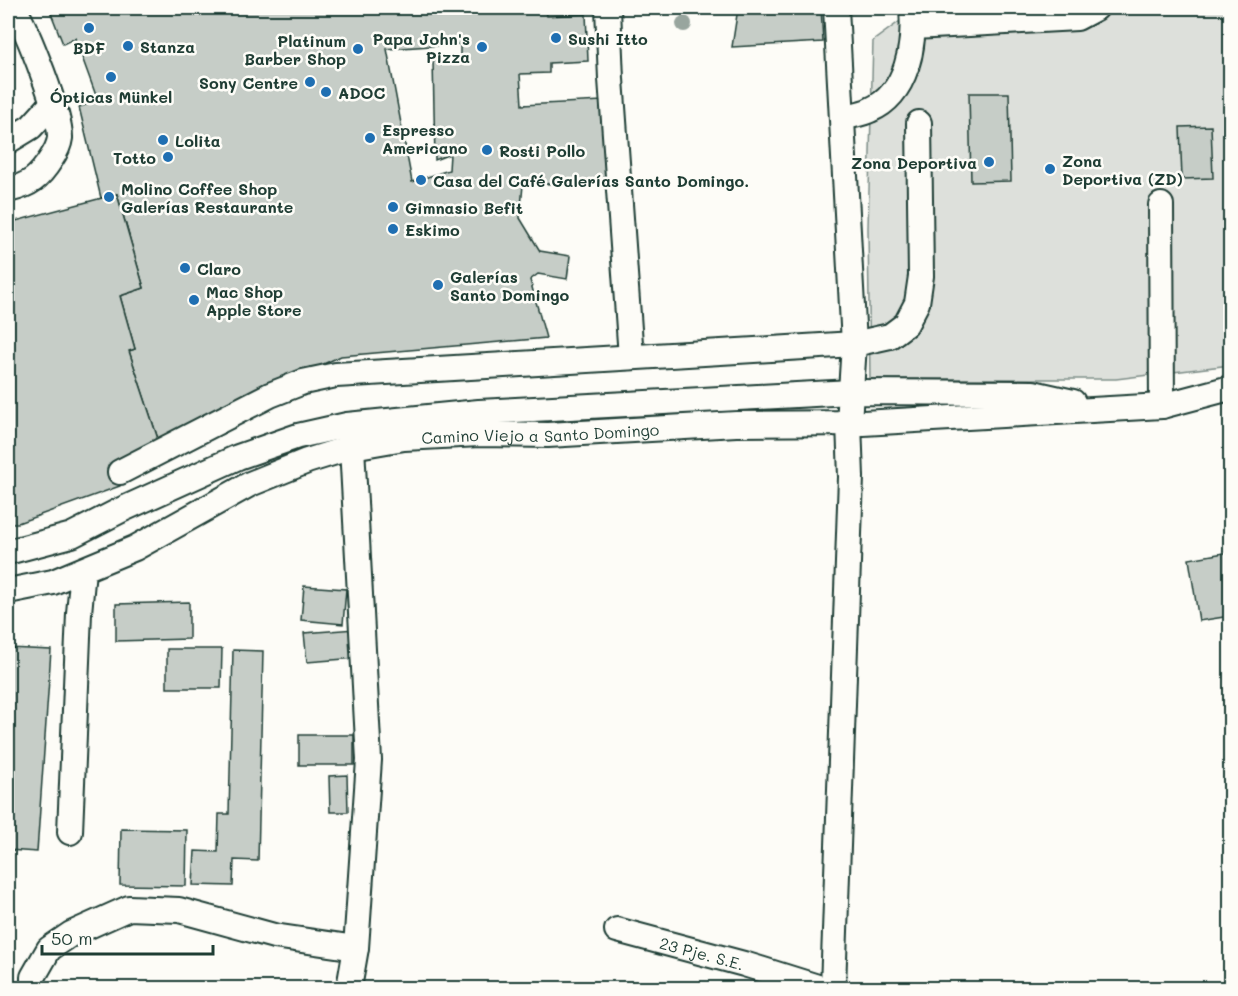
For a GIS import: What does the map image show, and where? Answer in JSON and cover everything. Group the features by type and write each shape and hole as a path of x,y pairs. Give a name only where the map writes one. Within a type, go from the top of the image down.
{"street":[{"path":"9,188 28,184 40,176 56,151 60,140 52,105 21,20 14,8"},
{"path":"608,8 611,79 632,357"},
{"path":"833,988 851,489 850,392 854,344 836,8"},
{"path":"843,118 870,110 887,100 900,83 907,64 913,17 1077,18 1096,8"},
{"path":"9,140 31,127 52,105"},
{"path":"120,472 270,395 303,382 336,375 854,344 890,336 906,324 917,303 921,276 919,123"},
{"path":"9,140 24,142 31,147 37,154 40,176"},
{"path":"1161,205 1162,406"},
{"name":"Camino Viejo a Santo Domingo","path":"8,591 53,582 135,548 250,484 307,460 352,447 404,438 548,435 736,424 863,423 1162,406 1230,388"},
{"path":"736,424 752,415 769,410 838,406 850,392"},
{"name":"Camino Viejo a Santo Domingo","path":"8,552 72,535 238,457 298,436 348,425 479,412 850,392 1033,393 1105,409"},
{"path":"349,988 356,948 369,760 352,447"},
{"path":"70,832 79,613 83,570"},
{"path":"33,988 33,976 50,949 71,934 129,908 178,910 274,936 356,948"},
{"name":"23 Pje. S.E.","path":"617,930 744,964 821,988"}],"shaded area":[{"name":"Zona Deportiva (ZD)","path":"918,8 1230,8 1230,365 1116,379 870,379 868,228 873,41"}],"building":[{"name":"Galerías Santo Domingo","path":"49,8 546,8 547,16 586,14 588,61 549,63 549,73 520,74 522,105 603,101 607,181 523,185 520,218 540,251 570,256 567,279 538,274 530,280 546,338 341,356 158,439 129,351 135,349 120,296 144,288 117,194 101,198 79,107 98,101 75,38 63,44","holes":["460,44 460,56 433,60 435,160 450,154 449,170 412,182 387,49"]},
{"path":"738,8 821,8 823,42 732,47"},
{"path":"969,93 1009,93 1011,181 971,182"},
{"path":"1211,126 1213,178 1182,179 1180,127"},
{"path":"117,194 144,288 120,296 135,349 129,351 158,439 119,461 120,486 18,523 8,523 8,223"},
{"path":"1230,552 1230,616 1199,621 1189,559"},
{"path":"304,586 346,589 343,624 301,620"},
{"path":"189,602 189,639 116,641 116,604"},
{"path":"355,629 357,658 307,662 304,633"},
{"path":"8,648 51,650 37,852 8,850"},
{"path":"167,649 222,649 221,688 167,688"},
{"path":"233,650 263,651 258,861 234,860 233,886 193,885 195,851 218,852 219,814 229,814"},
{"path":"299,735 354,735 354,765 299,765"},
{"path":"347,775 348,812 330,812 329,776"},
{"path":"121,829 187,830 186,886 120,885"}],"place":[{"name":"BDF","path":"89,28"},
{"name":"Sushi Itto","path":"556,38"},
{"name":"Stanza","path":"128,46"},
{"name":"Papa John's Pizza","path":"482,47"},
{"name":"Platinum Barber Shop","path":"358,49"},
{"name":"Ópticas Münkel","path":"111,77"},
{"name":"Sony Centre","path":"310,82"},
{"name":"ADOC","path":"326,92"},
{"name":"Espresso Americano","path":"370,138"},
{"name":"Lolita","path":"163,140"},
{"name":"Rosti Pollo","path":"487,150"},
{"name":"Totto","path":"168,157"},
{"name":"Zona Deportiva","path":"989,162"},
{"name":"Zona Deportiva (ZD)","path":"1050,169"},
{"name":"Casa del Café Galerías Santo Domingo.","path":"421,180"},
{"name":"Molino Coffee Shop Galerías Restaurante","path":"109,197"},
{"name":"Gimnasio Befit","path":"393,207"},
{"name":"Eskimo","path":"393,229"},
{"name":"Claro","path":"185,268"},
{"name":"Galerías Santo Domingo","path":"438,285"},
{"name":"Mac Shop Apple Store","path":"194,300"}]}
